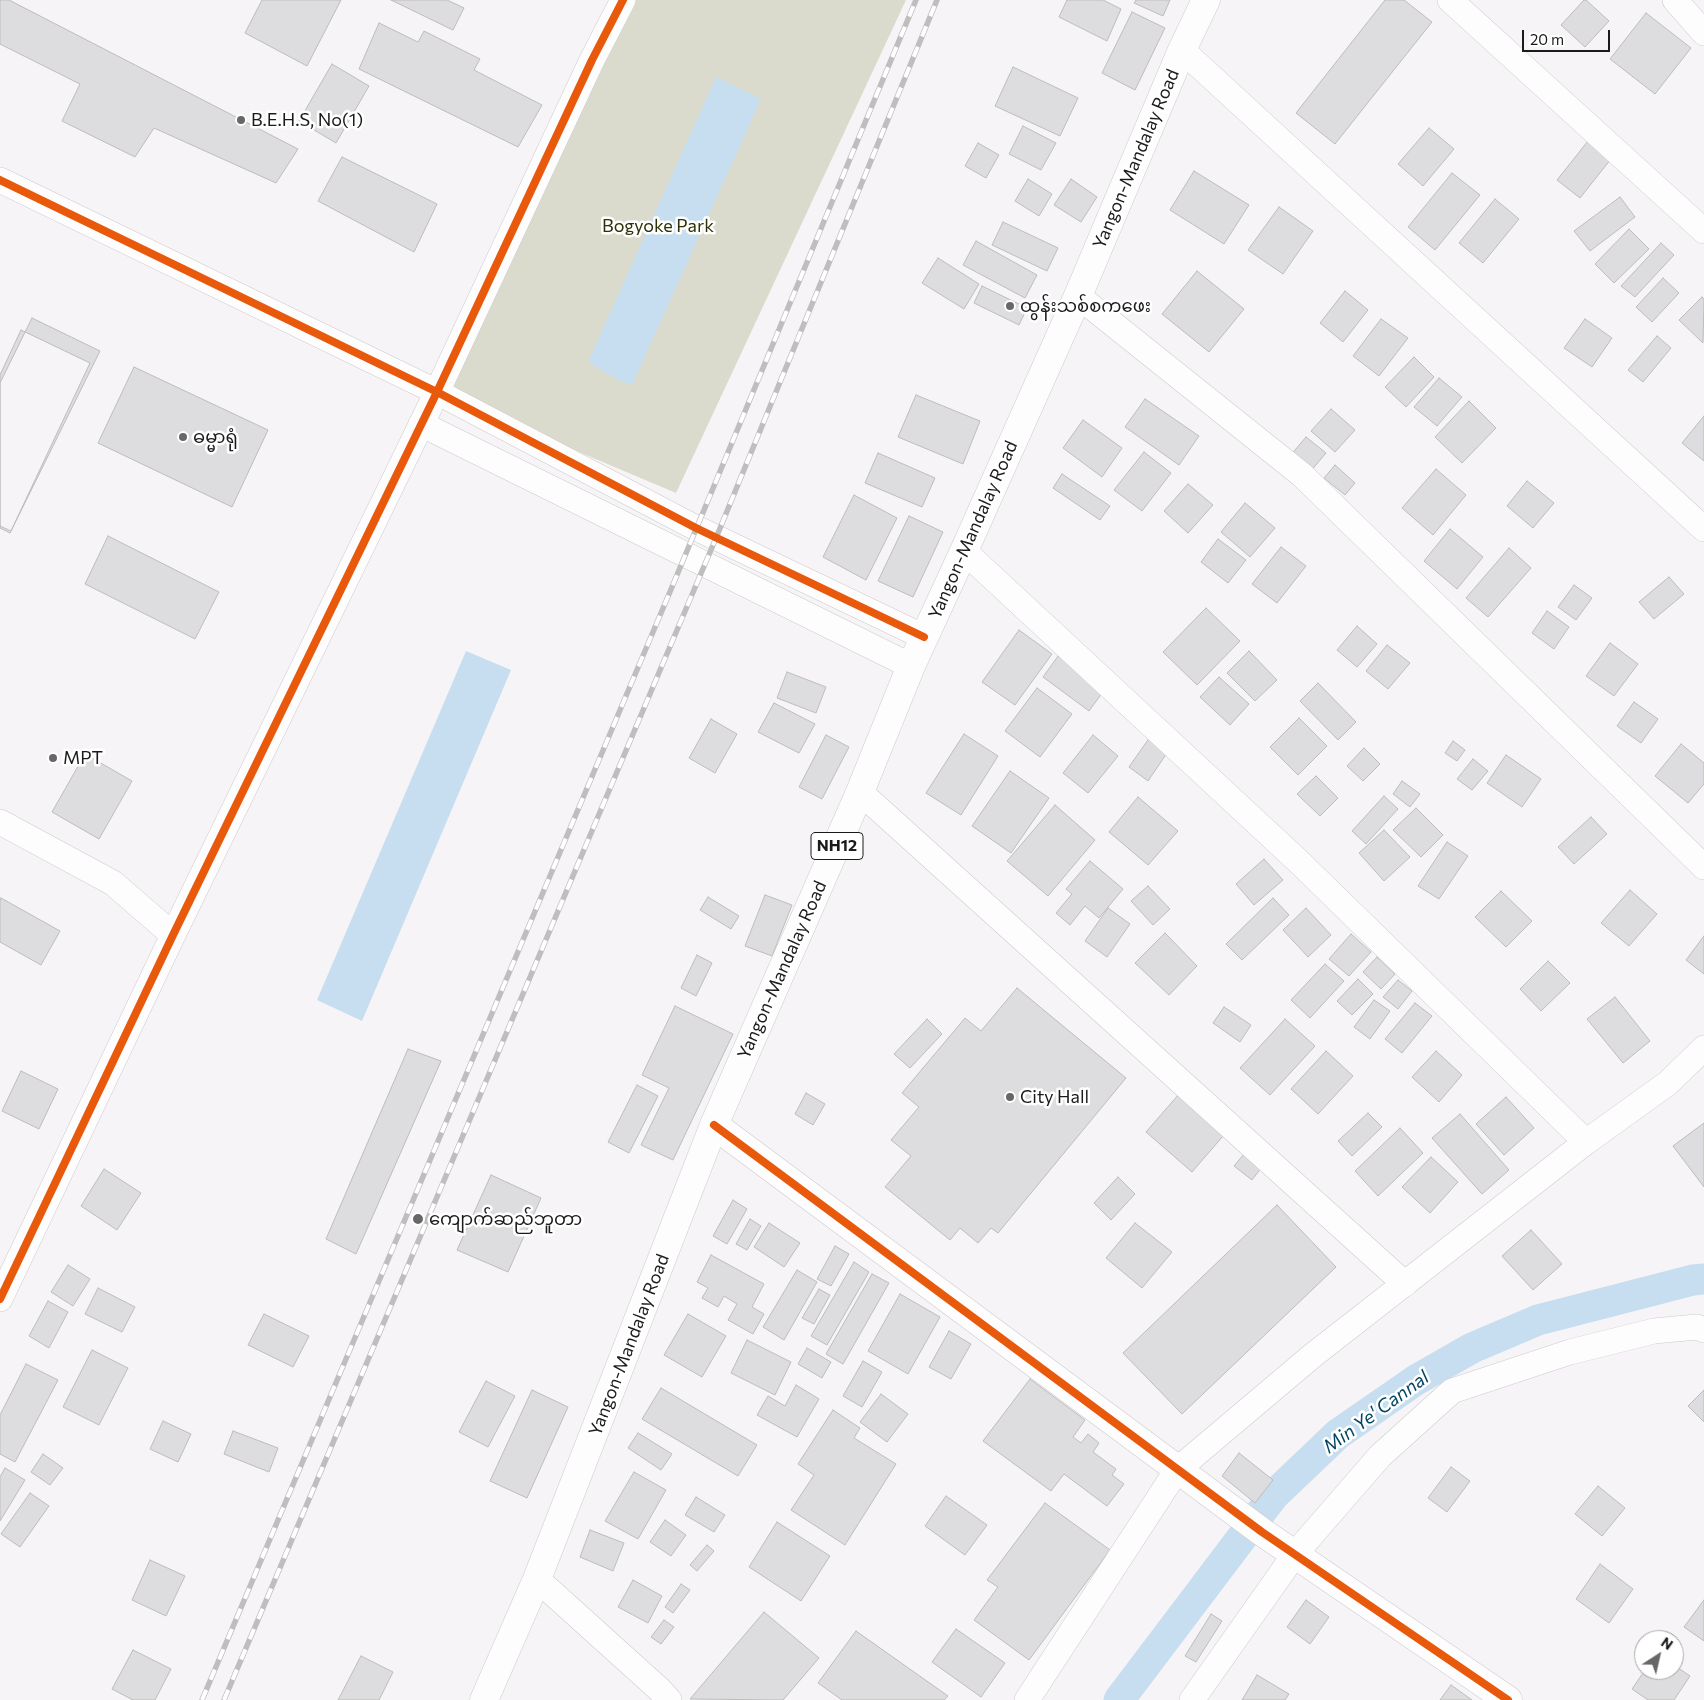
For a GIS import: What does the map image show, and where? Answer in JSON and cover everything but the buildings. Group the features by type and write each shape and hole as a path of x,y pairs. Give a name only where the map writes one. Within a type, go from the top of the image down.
{"main road":[{"name":"Yangon-Mandalay Road","path":"484,1700 538,1579 714,1124 860,792 911,666 1078,296 1182,50 1206,0"},
{"path":"714,1124 1262,1532 1508,1700"}],"street":[{"path":"0,1300 173,935 437,392 588,69 623,0"},
{"path":"1450,0 1704,231"},
{"path":"1675,0 1704,33"},
{"path":"1182,50 1704,529"},
{"path":"0,180 437,392 696,528 924,638"},
{"path":"1078,296 1302,475 1704,867"},
{"path":"421,424 911,666"},
{"path":"964,551 1297,860 1586,1142"},
{"path":"860,792 1405,1284"},
{"path":"0,822 113,883 173,935"},
{"path":"1027,1700 1177,1470 1312,1356 1586,1142 1668,1083 1704,1048"},
{"path":"1192,1700 1295,1554 1380,1456 1452,1391 1570,1352 1654,1331 1697,1327 1704,1330"},
{"path":"538,1579 652,1683 668,1700"}],"green space":[{"name":"Bogyoke Park","path":"622,0 906,0 676,493 437,392"}],"water":[{"path":"716,77 761,99 632,385 618,380 588,362"},
{"path":"466,651 511,670 362,1021 317,1000"}],"waterway":[{"name":"Min Ye' Cannal","path":"1119,1700 1274,1495 1338,1434 1416,1380 1472,1348 1538,1320 1693,1280 1704,1279"}],"railway":[{"path":"202,1700 672,587 916,0"},
{"path":"224,1700 716,538 937,0"}],"cycle path":[{"path":"0,1299 173,935 437,392 592,60 623,0"},
{"path":"0,180 437,392 696,528 924,637"},
{"path":"714,1125 1262,1532 1508,1700"}],"place":[{"name":"B.E.H.S, No(1)","path":"241,120"},
{"name":"ထွန်းသစ်စကဖေး","path":"1010,306"},
{"name":"ဓမ္မာရုံ","path":"183,437"},
{"name":"MPT","path":"53,758"},
{"name":"City Hall","path":"1010,1097"},
{"name":"ကျောက်ဆည်ဘူတာ","path":"418,1219"}]}
